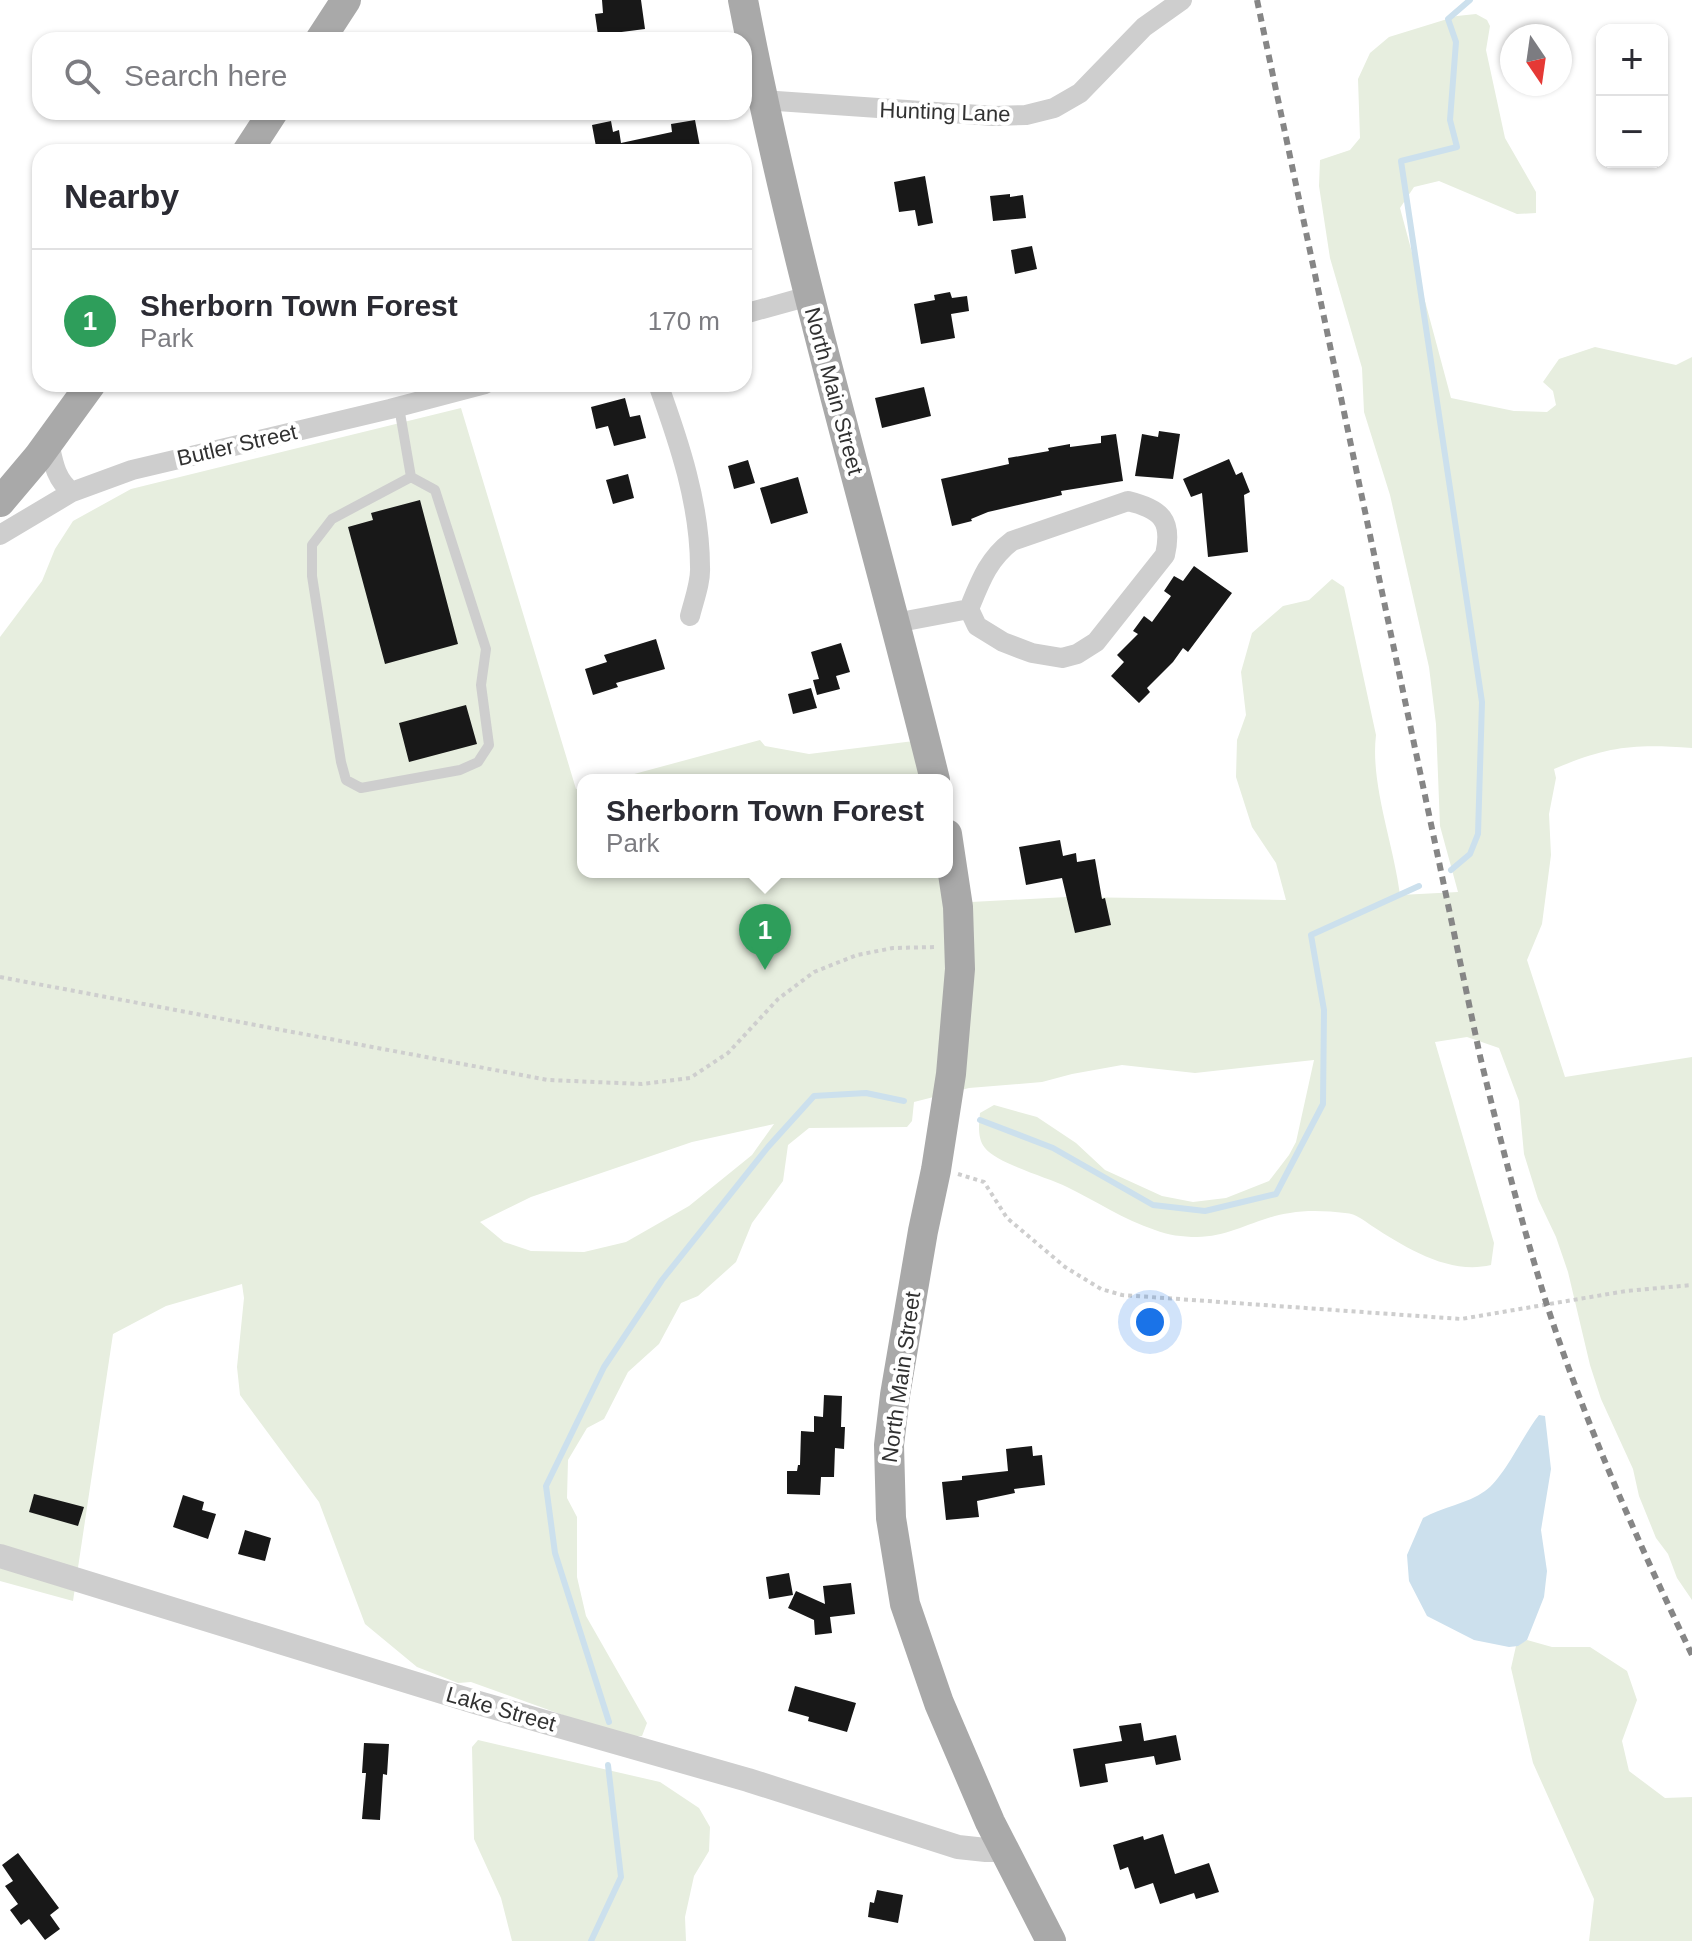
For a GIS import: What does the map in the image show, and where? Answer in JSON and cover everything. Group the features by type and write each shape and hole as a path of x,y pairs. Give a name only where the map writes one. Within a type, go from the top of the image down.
{"main road":[{"path":"325,32 346,0"},
{"name":"North Main Street","path":"743,0 749,32"},
{"name":"North Main Street","path":"752,47 809,296 933,774"},
{"path":"252,144 268,120"},
{"path":"0,502 85,392"},
{"name":"North Main Street","path":"953,874 960,950 951,1074 893,1408 888,1468 893,1539 905,1604 965,1768 1051,1941"}],"street":[{"name":"Hunting Lane","path":"762,100 994,116 1026,115 1054,108 1080,93 1144,27 1182,0"},
{"path":"752,312 809,296"},
{"name":"Butler Street","path":"0,535 72,492 132,470 455,392"},
{"path":"661,392 681,449 696,522 701,569 690,616"},
{"path":"49,442 56,473 72,492"},
{"path":"1128,501 1151,507 1164,518 1169,537 1165,555 1096,642 1077,654 1062,658 1032,653 1003,642 977,626 969,609 982,574 997,552 1012,541 1128,501"},
{"path":"895,623 969,609"},
{"name":"Lake Street","path":"0,1556 475,1702 748,1780 958,1847 1004,1850"}],"lane":[{"path":"399,407 411,477"},
{"path":"411,477 435,490 486,649 481,685 489,745 478,762 460,770 361,788 346,780 341,762 312,576 312,545 332,519 411,477"}],"path":[{"path":"0,977 548,1080 642,1084 690,1078 728,1053 778,999 814,972 857,955 893,948 947,947 960,950"},
{"path":"936,1170 984,1182 1007,1218 1065,1267 1101,1289 1122,1295 1461,1319 1626,1291 1692,1285"}],"green space":[{"path":"1476,14 1487,20 1490,26 1486,50 1505,138 1536,192 1536,213 1517,214 1439,181 1414,187 1400,208 1451,398 1514,411 1547,412 1556,405 1553,391 1543,382 1559,359 1595,347 1676,365 1692,357 1692,748 1622,748 1590,755 1554,769 1556,778 1549,814 1551,855 1542,924 1527,960 1565,1077 1692,1057 1692,1600 1656,1538 1639,1496 1633,1469 1601,1399 1568,1272 1538,1199 1524,1154 1519,1101 1499,1048 1467,1037 1435,1042 1494,1243 1491,1265 1459,1266 1428,1258 1356,1216 1338,1212 1290,1213 1209,1236 1186,1237 1165,1233 1132,1221 1067,1187 1000,1159 982,1144 980,1113 994,1105 1037,1117 1076,1143 1105,1170 1162,1196 1193,1202 1226,1198 1269,1181 1289,1155 1296,1142 1314,1060 1195,1073 1122,1065 1042,1082 969,1088 914,1102 912,1121 907,1127 809,1128 788,1145 783,1181 752,1223 736,1262 698,1296 681,1303 659,1344 628,1372 604,1419 587,1428 568,1460 567,1498 577,1517 577,1577 586,1616 647,1723 642,1736 630,1736 585,1723 471,1682 458,1683 417,1667 365,1624 319,1502 240,1395 237,1367 244,1298 242,1284 166,1306 113,1334 73,1601 0,1581 0,637 42,581 55,549 73,521 131,489 461,408 577,789 577,878 952,878 971,902 1067,897 1286,900 1276,863 1252,827 1236,777 1237,740 1246,715 1241,672 1252,633 1283,606 1309,600 1332,579 1344,587 1376,735 1379,794 1400,895 1458,892 1440,826 1436,724 1429,667 1390,495 1364,412 1362,368 1330,258 1319,186 1320,160 1350,150 1360,138 1358,79 1370,53 1389,37 1457,16","holes":["774,1124 752,1155 689,1206 626,1242 584,1252 531,1251 504,1242 480,1222 531,1197 692,1142"]},
{"path":"760,740 765,746 809,754 914,741 925,774 634,774"},
{"path":"1527,1640 1552,1647 1590,1647 1627,1671 1637,1700 1622,1741 1629,1771 1665,1798 1692,1797 1692,1941 1589,1941 1594,1899 1533,1763 1511,1668 1516,1646"},
{"path":"478,1740 660,1782 699,1808 710,1827 709,1851 694,1876 685,1917 686,1941 512,1941 501,1898 474,1839 472,1747"}],"water":[{"path":"1539,1415 1545,1416 1551,1469 1541,1530 1547,1571 1544,1597 1527,1640 1518,1646 1474,1640 1427,1616 1409,1581 1407,1555 1423,1518 1470,1499 1492,1485"}],"building":[{"path":"602,0 641,0 645,29 598,32 595,14 603,13"},
{"path":"695,120 700,144 596,144 592,125 611,121 613,132 619,130 621,143 672,132 671,124"},
{"path":"925,176 933,223 918,226 915,210 899,212 894,182"},
{"path":"1010,194 1010,197 1023,195 1026,218 993,221 990,196"},
{"path":"1032,246 1037,269 1015,274 1011,250"},
{"path":"950,292 952,298 967,296 969,311 951,314 955,338 921,344 914,304 935,300 934,295"},
{"path":"924,387 931,416 882,428 875,398"},
{"path":"625,398 630,417 640,415 646,438 614,446 608,426 596,429 591,407"},
{"path":"1159,431 1180,434 1173,479 1135,476 1142,434 1158,437"},
{"path":"1116,434 1123,481 1061,491 1062,495 988,512 972,521 952,526 941,479 1009,464 1008,458 1049,451 1048,448 1101,443 1101,436"},
{"path":"1229,459 1236,475 1242,472 1250,492 1244,495 1248,552 1208,557 1202,493 1191,497 1183,479"},
{"path":"748,460 755,483 734,489 728,466"},
{"path":"628,474 634,498 613,504 606,480"},
{"path":"798,477 808,513 771,524 760,488"},
{"path":"420,500 458,644 385,664 348,527 373,520 371,513"},
{"path":"1194,566 1232,593 1188,652 1183,648 1147,688 1150,692 1139,703 1111,676 1124,662 1117,655 1138,634 1133,631 1144,616 1152,622 1171,596 1164,591 1174,576 1183,581"},
{"path":"656,639 665,669 616,683 618,687 593,695 585,669 607,662 604,655"},
{"path":"841,643 850,672 836,676 840,689 817,695 813,680 819,679 811,652"},
{"path":"811,688 817,708 793,714 788,694"},
{"path":"466,705 477,744 409,762 399,723"},
{"path":"1060,840 1063,856 1076,853 1077,862 1095,859 1102,899 1105,898 1111,925 1075,933 1062,878 1026,885 1019,847"},
{"path":"824,1395 842,1396 844,1449 835,1448 834,1477 821,1477 820,1495 787,1494 787,1471 797,1471 800,1465 801,1431 814,1432 814,1416 823,1417"},
{"path":"1032,1446 1033,1456 1042,1455 1045,1485 1014,1489 1015,1493 977,1501 979,1517 946,1520 942,1482 962,1480 962,1476 1008,1471 1006,1449"},
{"path":"34,1494 84,1507 78,1526 29,1512"},
{"path":"183,1495 204,1502 202,1510 216,1514 208,1539 173,1527"},
{"path":"245,1530 271,1538 265,1561 238,1554"},
{"path":"789,1573 793,1595 769,1599 766,1577"},
{"path":"851,1583 855,1614 830,1617 832,1633 815,1635 814,1620 788,1608 796,1591 825,1604 823,1586"},
{"path":"795,1686 856,1703 847,1732 808,1721 809,1717 788,1711"},
{"path":"1141,1723 1144,1741 1176,1735 1181,1760 1156,1765 1154,1756 1105,1764 1108,1782 1080,1787 1073,1749 1122,1741 1119,1726"},
{"path":"364,1743 389,1744 387,1775 383,1774 380,1820 362,1819 366,1773 362,1773"},
{"path":"1163,1834 1175,1874 1209,1863 1219,1892 1196,1899 1194,1893 1160,1904 1153,1883 1135,1889 1128,1867 1120,1870 1113,1845"},
{"path":"18,1853 59,1908 50,1915 60,1929 45,1940 29,1919 21,1925 10,1910 18,1904 5,1886 13,1881 2,1865"},
{"path":"877,1890 903,1895 898,1923 868,1917 870,1902 874,1903"}],"waterway":[{"path":"1451,870 1470,854 1478,834 1482,702 1401,161 1457,147 1450,120 1456,42 1448,19 1470,0"},
{"path":"980,1120 1053,1148 1153,1205 1205,1211 1276,1194 1323,1104 1324,1010 1311,935 1419,886"},
{"path":"609,1722 555,1553 546,1486 604,1367 662,1280 768,1147 814,1096 866,1093 904,1101"},
{"path":"591,1941 621,1877 608,1765"}],"railway":[{"path":"1257,0 1480,1056 1511,1180 1546,1302 1595,1437 1692,1655"}],"place":[{"name":"Sherborn Town Forest","path":"765,970"}]}
